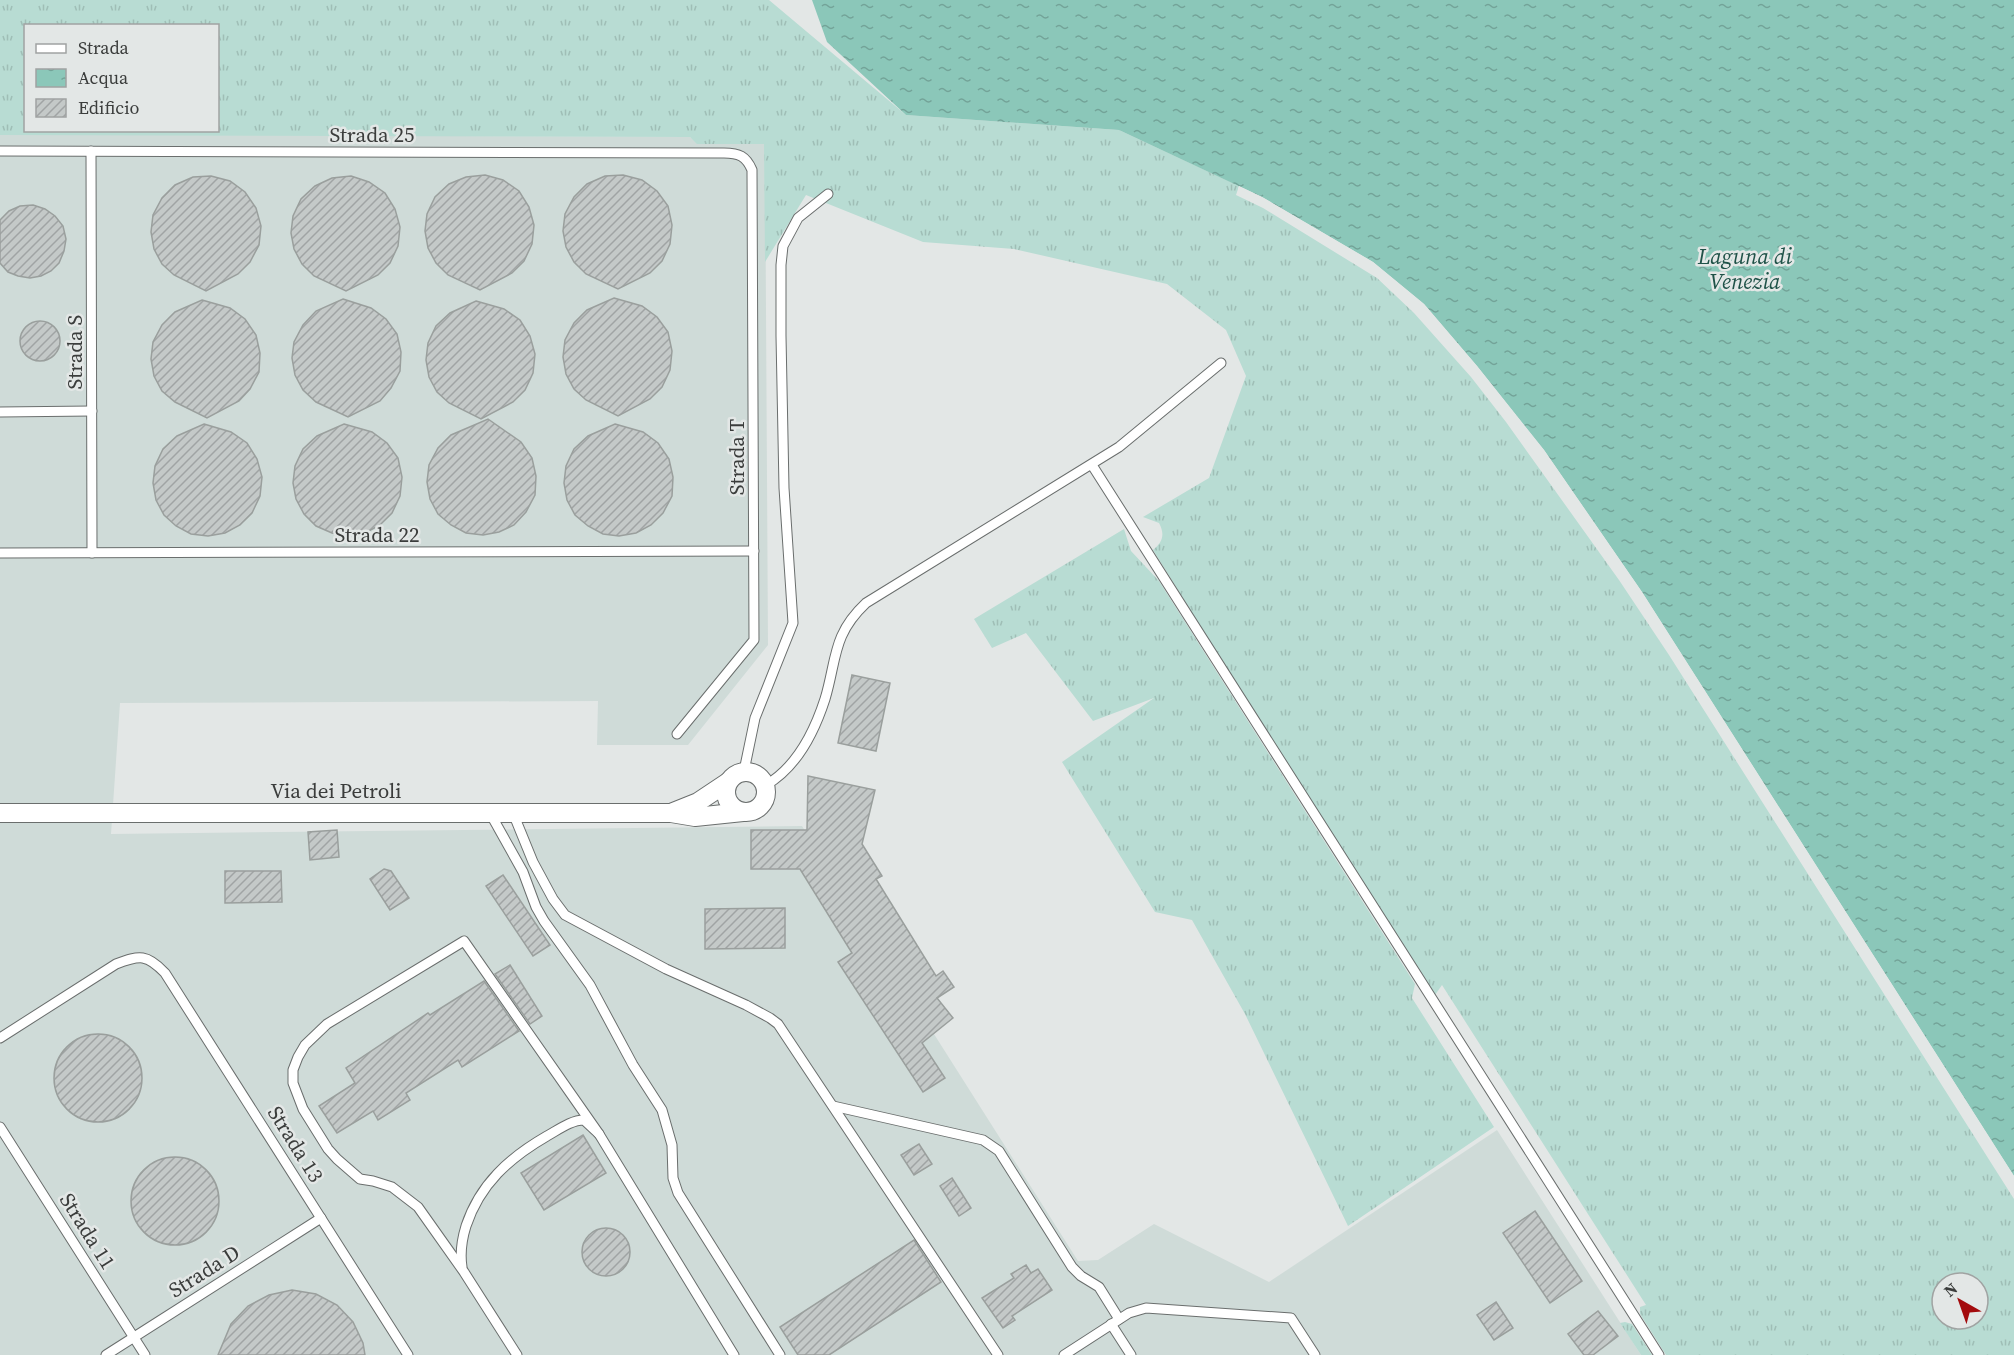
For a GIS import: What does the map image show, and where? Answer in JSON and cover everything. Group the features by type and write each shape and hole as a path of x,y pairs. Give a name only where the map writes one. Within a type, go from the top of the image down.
{"street":[{"path":"744,771 757,774 766,785 762,805 743,812 732,806 726,795 728,782 732,777 744,771"},
{"name":"Via dei Petroli","path":"671,813 698,802 728,782"},
{"name":"Via dei Petroli","path":"0,813 671,813 695,816 743,812"}],"lane":[{"name":"Strada 25","path":"0,151 735,153 742,156"},
{"name":"Strada S","path":"91,151 92,553"},
{"name":"Strada T","path":"677,735 754,640 753,170 742,156"},
{"path":"744,771 755,718 793,623 784,488 781,336 783,246 798,218 828,194"},
{"path":"766,785 783,773 804,748 814,729 825,699 838,641 850,618 858,610 874,597 1119,447 1221,363"},
{"path":"0,412 92,411"},
{"path":"1092,465 1659,1355"},
{"name":"Strada 22","path":"0,553 754,551"},
{"path":"490,813 524,872 536,907 544,921 590,985 633,1065 662,1110 672,1145 673,1178 678,1193 780,1355"},
{"path":"513,813 538,871 553,899 565,915 666,969 746,1005 770,1018 786,1033 998,1355"},
{"path":"517,1355 462,1269 418,1207 392,1187 360,1179 328,1149 303,1109 293,1083 293,1070 301,1051 317,1033 333,1020 464,941 599,1134 734,1355"},
{"name":"Strada 13","path":"0,1038 116,964 138,956 147,958 165,973 408,1355"},
{"path":"833,1106 983,1140 992,1145 1004,1159 1072,1267 1081,1276 1099,1287 1131,1355"},
{"path":"462,1269 462,1241 472,1209 482,1191 500,1170 542,1139 578,1120 584,1120 599,1134"},
{"name":"Strada 11","path":"0,1127 145,1355"},
{"name":"Strada D","path":"106,1355 321,1218"},
{"path":"1065,1355 1129,1313 1146,1308 1291,1318 1314,1355"}],"shaded area":[{"path":"0,134 690,137 698,144 765,144 768,645 688,745 597,745 598,701 120,703 111,834 802,826 1078,1261 1098,1260 1154,1224 1269,1282 1497,1130 1641,1355 0,1355"}],"green space":[{"path":"0,0 769,0 906,115 1119,130 1239,186 1236,195 1263,208 1377,278 1414,313 1471,377 1619,580 1669,655 2014,1199 2014,1355 1666,1355 1640,1314 1640,1307 1646,1305 1442,985 1435,995 1153,550 1162,538 1161,527 1159,523 1143,517 1209,478 1246,376 1226,330 1167,284 1014,249 923,242 806,195 765,262 764,144 697,144 690,137 0,135"},
{"path":"1124,529 1131,551 1159,581 1415,984 1412,998 1494,1127 1348,1226 1245,1014 1192,920 1155,912 1062,762 1154,698 1093,721 1026,633 992,648 974,619"},
{"path":"1620,1323 1632,1324 1652,1355 1641,1355"}],"water":[{"name":"Laguna di Venezia","path":"812,0 2014,0 2014,1176 1642,592 1544,450 1424,304 1373,262 1262,197 1119,130 906,115 827,42"}],"pier":[{"path":"1239,186 1373,262 1424,304 1544,450 1642,592 2014,1179 1640,593 1542,452 1422,306 1371,264 1260,199 1238,189"}],"building":[{"path":"485,175 503,180 519,191 529,207 534,225 532,244 524,261 512,273 480,290 448,275 436,263 428,248 425,231 427,214 435,197 449,184 466,177"},
{"path":"623,175 642,180 657,191 668,206 672,225 670,244 662,261 650,273 618,289 586,274 574,262 566,247 563,231 565,214 574,197 587,184 605,176"},
{"path":"211,176 230,181 245,192 256,208 261,226 259,245 250,262 238,274 206,291 174,275 162,264 154,249 151,232 153,215 162,198 175,185 193,177"},
{"path":"351,176 369,182 385,193 395,209 400,227 398,246 390,263 378,275 346,291 314,276 302,264 294,249 291,233 293,216 301,199 315,186 332,178"},
{"path":"33,205 55,216 63,226 66,239 59,263 51,271 30,278 8,272 0,263 0,220 9,211 20,206"},
{"path":"614,298 642,306 657,317 668,332 672,351 670,370 662,387 650,399 618,416 586,400 574,389 566,374 563,357 565,340 574,323 587,310"},
{"path":"343,299 371,308 386,319 397,334 401,352 400,371 391,388 380,401 348,417 316,402 303,390 295,375 292,358 294,342 303,325 316,311"},
{"path":"202,300 230,308 245,319 256,335 260,353 259,372 250,389 239,401 207,418 175,402 162,391 154,376 151,359 153,342 162,325 175,312"},
{"path":"476,301 504,309 520,320 530,336 535,354 533,373 525,390 513,402 481,419 449,403 437,392 429,377 426,360 428,343 436,326 450,313"},
{"path":"40,321 54,327 60,341 54,355 40,361 26,355 20,341 26,327"},
{"path":"488,419 521,442 532,458 536,476 535,495 526,512 514,525 499,532 483,535 466,533 451,525 438,514 430,499 427,482 429,465 438,448 451,435"},
{"path":"204,424 231,432 247,443 257,459 262,477 260,496 252,513 240,525 225,533 208,536 191,534 176,526 164,515 156,500 153,483 155,466 163,449 177,436"},
{"path":"344,424 372,432 387,443 398,458 402,477 400,496 392,513 380,525 365,533 348,536 332,533 316,526 304,514 296,499 293,483 295,466 303,449 317,436"},
{"path":"615,424 643,432 658,443 669,459 673,477 672,496 663,513 651,525 636,533 619,536 603,534 588,526 575,515 567,500 564,483 566,466 574,449 588,436"},
{"path":"852,675 890,683 876,751 838,743"},
{"path":"808,776 875,790 862,844 882,876 876,879 936,976 943,971 954,987 937,998 953,1018 922,1043 945,1078 923,1092 838,962 852,953 800,869 751,869 751,830 807,830"},
{"path":"337,830 339,857 310,860 308,832"},
{"path":"384,869 391,871 409,898 390,910 370,879"},
{"path":"225,871 281,871 282,902 225,903"},
{"path":"503,875 550,945 533,956 486,886"},
{"path":"785,908 785,948 705,949 705,909"},
{"path":"510,965 542,1016 530,1024 495,974"},
{"path":"484,981 519,1031 462,1067 458,1060 406,1093 410,1100 378,1120 373,1111 337,1133 319,1106 355,1083 346,1068 428,1013 430,1015"},
{"path":"98,1034 115,1037 129,1047 139,1061 142,1078 139,1095 129,1109 115,1119 98,1122 81,1119 67,1109 57,1095 54,1078 57,1061 67,1047 81,1037"},
{"path":"583,1135 606,1173 544,1210 521,1173"},
{"path":"919,1144 932,1164 914,1175 901,1155"},
{"path":"175,1157 192,1160 206,1170 216,1184 219,1201 216,1218 206,1232 192,1242 175,1245 158,1242 144,1232 134,1218 131,1201 134,1184 144,1170 158,1160"},
{"path":"952,1178 971,1208 959,1216 940,1186"},
{"path":"1535,1211 1582,1281 1550,1303 1503,1233"},
{"path":"601,1228 611,1228 626,1238 630,1252 629,1261 620,1272 611,1276 601,1276 586,1266 582,1257 582,1247 592,1232"},
{"path":"914,1240 941,1282 829,1355 798,1355 780,1327"},
{"path":"1026,1265 1031,1273 1038,1269 1052,1290 1012,1316 1015,1320 1003,1328 982,1298 1014,1278 1011,1274"},
{"path":"292,1290 316,1294 337,1305 353,1322 363,1343 365,1355 218,1355 231,1324 248,1306 269,1295"},
{"path":"1496,1302 1513,1328 1494,1340 1477,1315"},
{"path":"1598,1311 1618,1336 1593,1355 1584,1355 1568,1334"}]}
